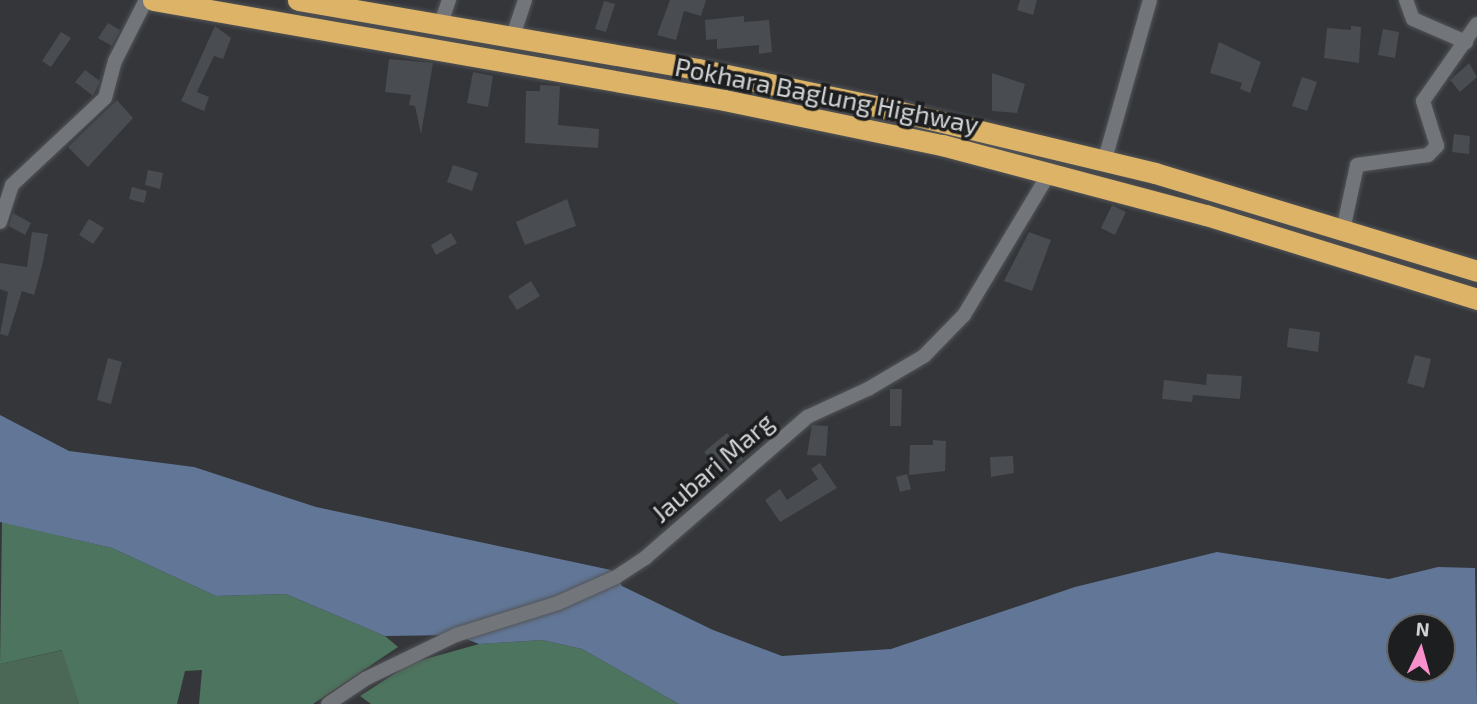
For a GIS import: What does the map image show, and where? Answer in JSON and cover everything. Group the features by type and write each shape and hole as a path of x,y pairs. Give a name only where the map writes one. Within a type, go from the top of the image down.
{"highway":[{"name":"Pokhara Baglung Highway","path":"153,0 724,100 1050,172 1477,299"},
{"name":"Pokhara Baglung Highway","path":"298,0 698,69 1105,159 1477,271"}],"street":[{"path":"0,222 12,185 105,98 115,61 146,0"},
{"path":"440,26 449,0"},
{"path":"512,39 524,0"},
{"path":"1105,159 1150,0"},
{"path":"1406,0 1413,19 1466,42"},
{"path":"1343,230 1357,165 1428,155 1437,146 1423,101 1477,24"},
{"name":"Jaubari Marg","path":"328,704 365,679 456,635 558,603 616,577 645,558 807,418 868,389 924,356 964,315 1050,172"}],"green space":[{"path":"2,522 112,548 216,596 286,594 385,636 398,647 313,704 199,704 202,670 185,671 177,704 79,704 62,650 0,664"},
{"path":"542,640 582,649 679,704 371,704 360,696 411,663 479,644"},
{"path":"63,650 79,704 0,704 0,664"}],"water":[{"path":"0,415 69,451 194,467 316,507 611,570 622,586 713,630 782,656 891,649 1075,587 1217,552 1389,579 1438,567 1475,568 1477,704 679,704 582,649 542,640 479,644 456,635 385,636 286,594 216,596 112,548 0,522"}],"building":[{"path":"670,0 706,0 701,16 684,11 676,40 657,35"},
{"path":"1020,0 1037,0 1033,15 1017,10"},
{"path":"604,1 615,4 606,32 595,29"},
{"path":"744,16 744,22 769,20 772,52 759,54 759,45 717,49 717,39 706,40 705,20"},
{"path":"108,23 120,30 112,46 98,38"},
{"path":"215,26 231,38 223,59 214,56 197,92 209,97 204,111 181,101"},
{"path":"1351,26 1361,27 1359,63 1324,58 1327,28 1351,30"},
{"path":"1383,29 1399,32 1395,58 1378,55"},
{"path":"61,32 71,38 51,67 42,61"},
{"path":"1219,42 1261,62 1250,93 1240,89 1242,83 1210,73"},
{"path":"389,59 433,63 421,134 415,106 409,105 411,95 385,92"},
{"path":"1469,63 1477,77 1460,92 1450,80"},
{"path":"85,70 100,81 93,96 75,82"},
{"path":"473,72 493,76 488,107 467,103"},
{"path":"992,73 1025,84 1017,113 992,111"},
{"path":"1302,77 1317,82 1307,111 1292,106"},
{"path":"540,85 560,86 558,125 599,129 598,148 525,143 526,91 540,91"},
{"path":"117,100 133,118 88,167 68,147"},
{"path":"1454,134 1470,136 1469,154 1452,152"},
{"path":"453,165 478,173 472,191 447,182"},
{"path":"148,170 163,173 160,189 145,185"},
{"path":"132,187 147,191 144,203 129,199"},
{"path":"567,199 576,226 525,245 516,222"},
{"path":"1112,205 1126,212 1115,235 1101,228"},
{"path":"13,213 31,223 25,235 9,226"},
{"path":"89,219 104,228 93,244 79,235"},
{"path":"32,232 48,234 34,295 22,291 8,336 0,334 8,292 0,289 0,263 27,267"},
{"path":"1029,232 1051,240 1032,291 1004,281"},
{"path":"451,233 457,243 436,255 431,245"},
{"path":"531,281 540,296 517,310 508,296"},
{"path":"1289,328 1320,332 1318,352 1287,347"},
{"path":"1415,355 1431,359 1424,388 1407,383"},
{"path":"108,358 122,362 111,404 97,400"},
{"path":"1207,374 1242,376 1240,399 1193,395 1192,402 1162,399 1164,380 1206,385"},
{"path":"890,389 902,389 901,426 890,426"},
{"path":"812,425 828,426 826,456 807,455"},
{"path":"727,433 747,456 724,475 704,452"},
{"path":"933,440 946,441 945,471 909,475 910,445 933,445"},
{"path":"1013,456 1014,473 991,477 990,457"},
{"path":"820,463 837,488 780,522 765,500 780,489 787,500 818,479 811,469"},
{"path":"907,474 911,489 900,492 896,477"}]}
